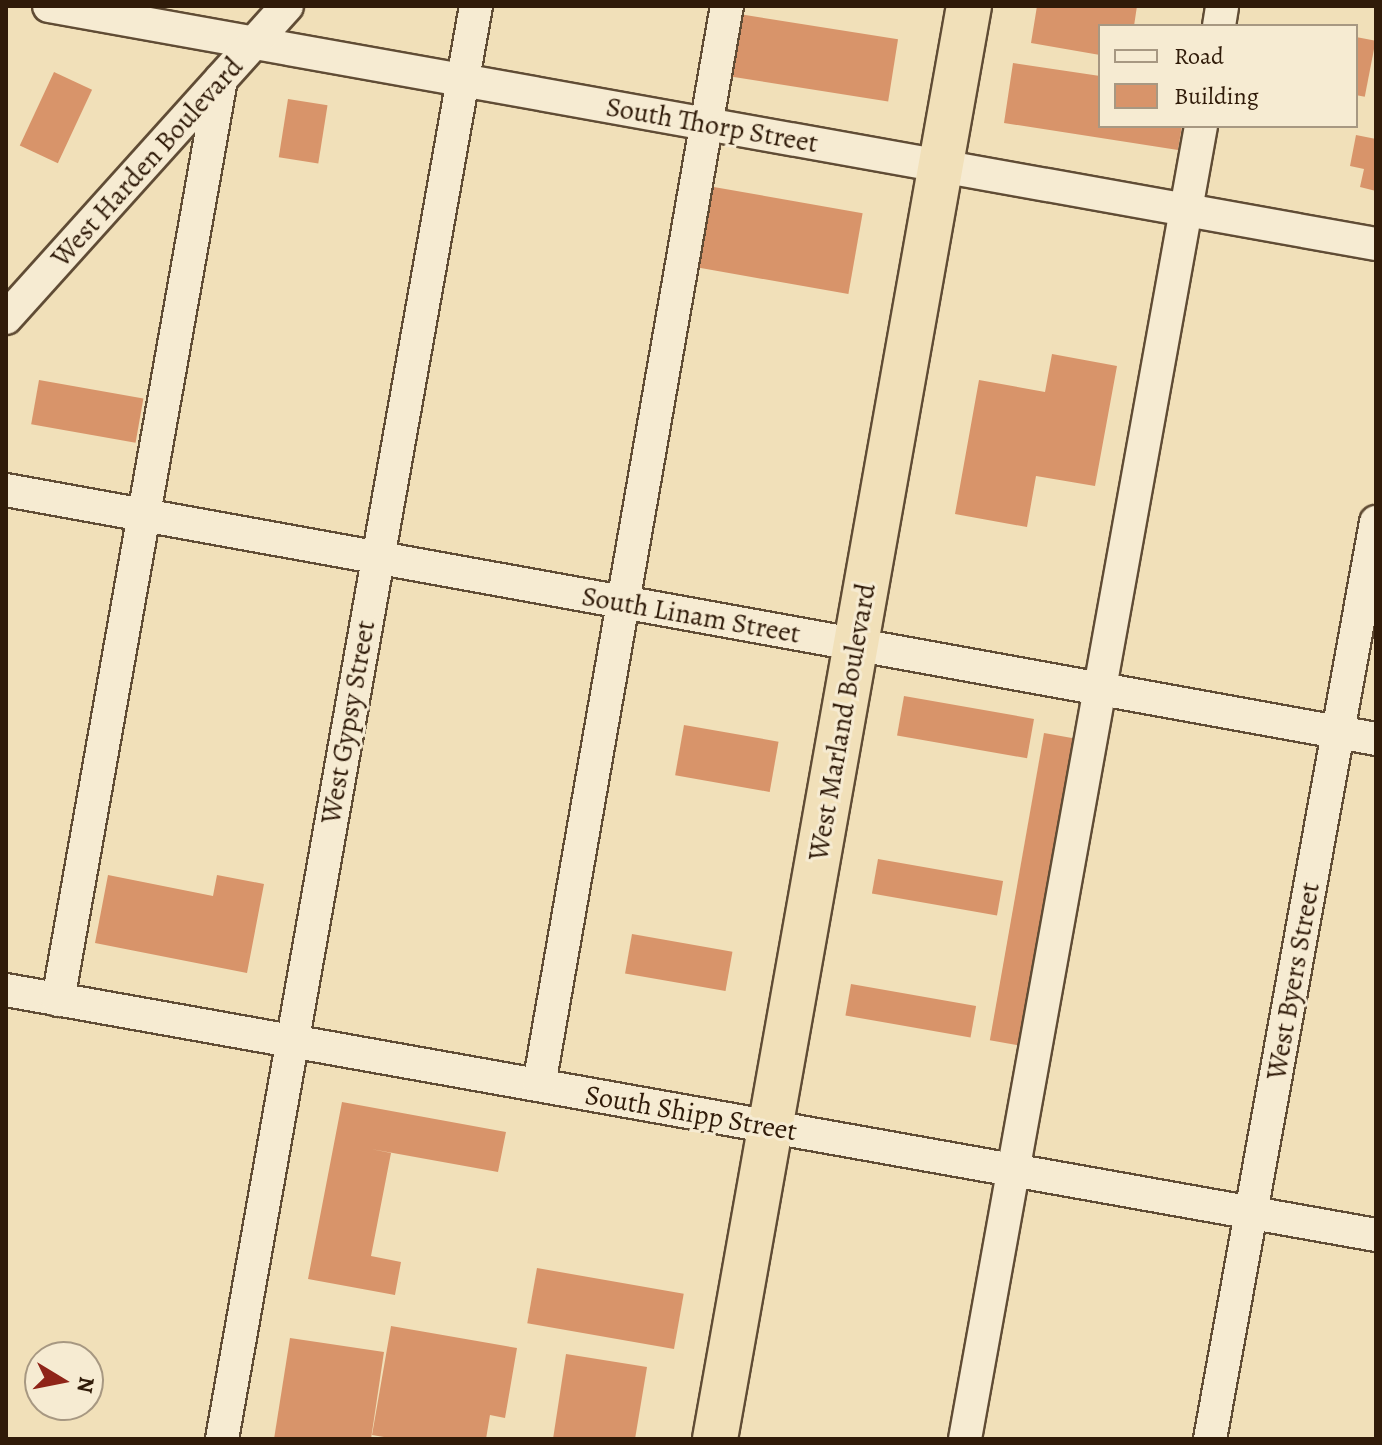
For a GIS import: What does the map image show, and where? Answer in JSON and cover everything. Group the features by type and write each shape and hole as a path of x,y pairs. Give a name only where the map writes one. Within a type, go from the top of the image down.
{"highway":[{"name":"West Marland Boulevard","path":"715,1439 969,6"}],"street":[{"name":"South Thorp Street","path":"49,6 1376,244"},
{"name":"West Harden Boulevard","path":"6,318 287,6"},
{"name":"West Gypsy Street","path":"222,1439 290,1041 476,6"},
{"path":"539,1085 727,6"},
{"path":"58,1000 221,79"},
{"path":"965,1439 1201,128"},
{"name":"South Linam Street","path":"6,490 1376,739"},
{"name":"West Byers Street","path":"1210,1439 1376,522"},
{"name":"South Shipp Street","path":"6,990 1376,1235"}],"building":[{"path":"1037,6 1137,6 1134,24 1098,24 1098,55 1031,43"},
{"path":"739,14 898,39 888,101 729,76"},
{"path":"1358,37 1376,41 1365,97 1358,95"},
{"path":"1013,63 1098,76 1098,128 1182,128 1178,150 1004,123"},
{"path":"54,72 92,90 58,163 20,145"},
{"path":"288,99 328,105 318,164 279,157"},
{"path":"1356,135 1376,139 1376,191 1360,187 1364,169 1350,166"},
{"path":"708,186 863,213 848,294 694,267"},
{"path":"1052,354 1117,366 1095,486 1036,476 1027,527 955,514 979,380 1045,392"},
{"path":"39,380 143,398 136,443 31,424"},
{"path":"904,696 1034,719 1027,758 897,735"},
{"path":"684,725 779,742 770,792 675,775"},
{"path":"1044,733 1077,739 1023,1046 990,1040"},
{"path":"878,859 1003,881 997,916 872,893"},
{"path":"108,875 213,896 217,875 264,884 247,973 95,943"},
{"path":"632,934 732,952 726,991 625,973"},
{"path":"851,984 976,1006 971,1038 845,1016"},
{"path":"342,1102 506,1132 498,1172 371,1149 391,1153 371,1256 401,1262 395,1295 308,1279"},
{"path":"537,1268 684,1294 674,1349 527,1323"},
{"path":"391,1326 517,1348 505,1418 490,1415 486,1439 396,1439 372,1435"},
{"path":"290,1338 384,1352 371,1439 274,1439"},
{"path":"566,1354 647,1367 635,1439 553,1439"}]}
